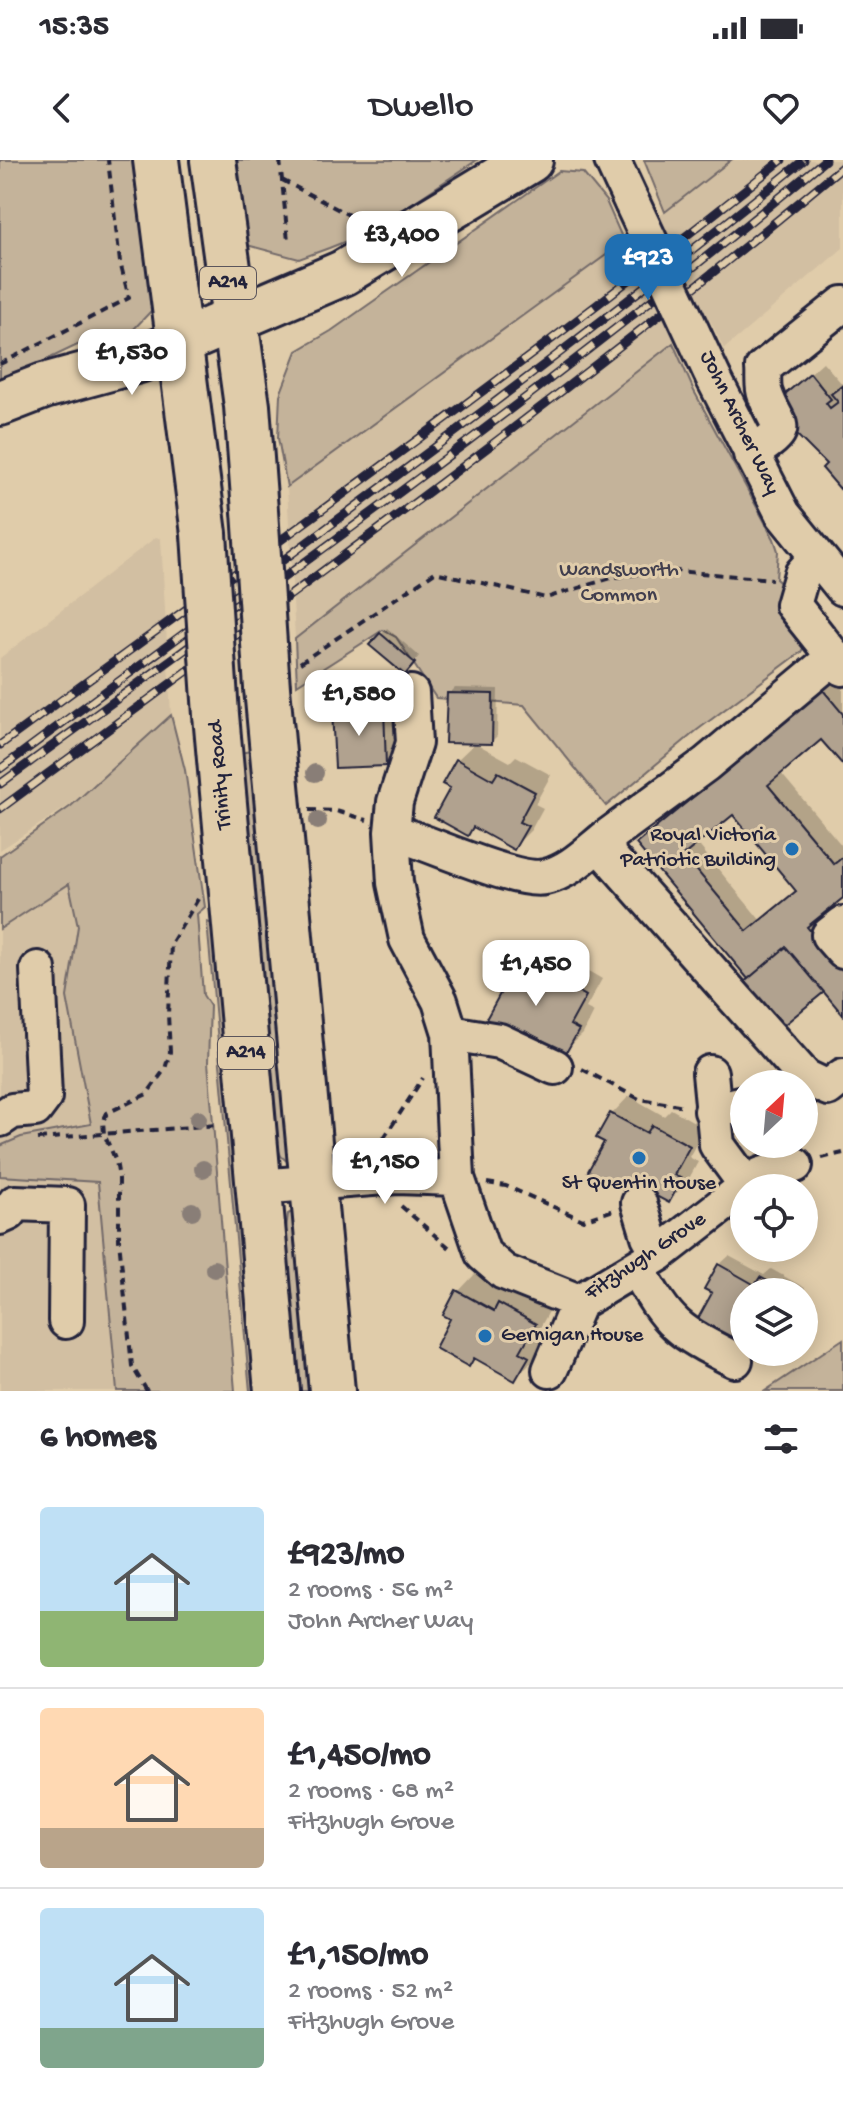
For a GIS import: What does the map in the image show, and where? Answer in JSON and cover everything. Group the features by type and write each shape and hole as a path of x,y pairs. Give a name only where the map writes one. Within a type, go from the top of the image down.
{"main road":[{"name":"Trinity Road","path":"156,160 204,534 216,715 277,1391"},
{"name":"A214","path":"213,160 247,406 255,511 282,677 312,1182 332,1391"},
{"path":"0,403 44,386 139,360 343,273 530,160"}],"street":[{"name":"John Archer Way","path":"612,160 807,570 843,588"},
{"path":"751,454 772,440 781,429 781,420 764,392 763,368 843,304"},
{"path":"392,830 517,876 543,878 574,863 838,663 795,611 807,570"},
{"path":"411,693 414,743 395,802 392,830 395,883 407,939 440,1001 451,1044 457,1178 483,1254"},
{"path":"607,837 608,855 805,1077 828,1088 843,1076"},
{"path":"843,924 829,935 843,951"},
{"path":"0,1119 12,1111 35,1109 44,1097 38,969"},
{"path":"451,1044 499,1041 555,1067"},
{"path":"710,1073 723,1107 717,1145 738,1174"},
{"name":"Fitzhugh Grove","path":"763,1174 789,1158"},
{"path":"259,1187 377,1178 457,1178"},
{"name":"Fitzhugh Grove","path":"483,1254 504,1272 579,1302 648,1261 730,1199"},
{"path":"0,1217 9,1213 15,1203 67,1205 66,1321"},
{"path":"639,1203 649,1236 648,1261 662,1313 677,1328 730,1357"},
{"path":"550,1370 579,1302"}],"path":[{"path":"0,364 129,298 120,262 108,160"},
{"path":"280,160 288,241"},
{"path":"282,180 369,225"},
{"path":"282,677 435,572 546,598 611,578 665,570 807,570"},
{"path":"307,810 336,811 392,830"},
{"path":"147,1391 132,1366 119,1240 119,1178 116,1161 104,1134 107,1113 147,1094 165,1069 170,1052 170,952 181,923 198,899"},
{"path":"451,1044 435,1059 367,1164 388,1192 424,1229 464,1260 483,1254"},
{"path":"555,1067 567,1061 639,1099 698,1109 723,1107"},
{"path":"28,1139 217,1125"},
{"path":"457,1178 506,1186 583,1220 639,1203"}],"shaded area":[{"path":"731,160 843,160 843,248 724,349 709,318 673,343 295,639 287,487 665,212"},
{"path":"156,537 161,539 171,715 71,804 0,850 0,658"},
{"path":"71,839 117,1391 0,1391 0,889"}],"green space":[{"path":"0,160 139,160 157,294 152,310 132,331 88,340 0,382"},
{"path":"233,160 477,160 369,232 299,259 243,244"},
{"path":"644,160 731,160 665,212"},
{"path":"559,171 583,173 606,201 624,242 287,487 278,438 280,395 297,351 331,331"},
{"name":"Wandsworth Common","path":"673,343 694,391 774,539 778,551 776,579 785,587 806,643 801,652 696,731 606,806 524,705 436,698 396,637 383,630 297,685 295,639"},
{"path":"171,715 185,770 205,907 197,914 203,995 210,1006 208,1062 235,1391 117,1391 98,1182 0,1176 0,1146 21,1137 91,1124 67,997 78,926 69,884 0,929 0,856 71,806"},
{"path":"261,749 292,1166 281,1156 271,1132 240,753"},
{"path":"207,922 216,925 259,1391 250,1391"},
{"path":"294,1211 314,1391 297,1391 284,1243 288,1214"},
{"path":"843,1339 843,1391 765,1391 802,1366 818,1366 818,1356"}],"building":[{"path":"810,373 831,399 826,403 830,408 838,402 831,394 843,385 843,486 840,489 822,468 826,464 793,431 778,400"},
{"path":"380,633 415,663 405,675 369,645"},
{"name":"Royal Victoria Patriotic Building","path":"823,690 843,714 843,765 821,740 768,785 834,864 843,857 843,898 807,927 843,970 843,1015 786,947 748,979 636,844","holes":["733,815 796,891 747,931 684,855"]},
{"path":"447,693 493,694 492,744 445,743"},
{"path":"384,708 386,766 335,768 332,710"},
{"path":"456,759 493,780 498,772 535,792 519,822 528,826 514,850 473,827 468,836 434,817 450,788 442,784"},
{"path":"786,947 824,992 779,1029 742,984"},
{"path":"507,963 544,984 549,975 586,996 570,1025 579,1030 566,1053 525,1031 519,1040 485,1021 501,992 493,988"},
{"name":"St Quentin House","path":"610,1113 647,1133 652,1125 690,1146 674,1175 682,1179 669,1203 628,1181 623,1190 588,1171 604,1142 596,1138"},
{"path":"718,1264 743,1278 730,1278 730,1340 696,1322 712,1293 704,1289"},
{"name":"Gernigan House","path":"456,1290 494,1311 498,1303 536,1324 520,1352 529,1357 515,1381 474,1358 469,1367 435,1348 450,1319 443,1315"}],"railway":[{"path":"0,745 492,384 782,160"},
{"path":"0,769 506,394 804,160"},
{"path":"0,784 521,401 825,160"},
{"path":"0,809 532,414 843,166"}],"place":[{"name":"Royal Victoria Patriotic Building","path":"792,849"},
{"name":"St Quentin House","path":"639,1158"},
{"name":"Gernigan House","path":"485,1336"}]}
